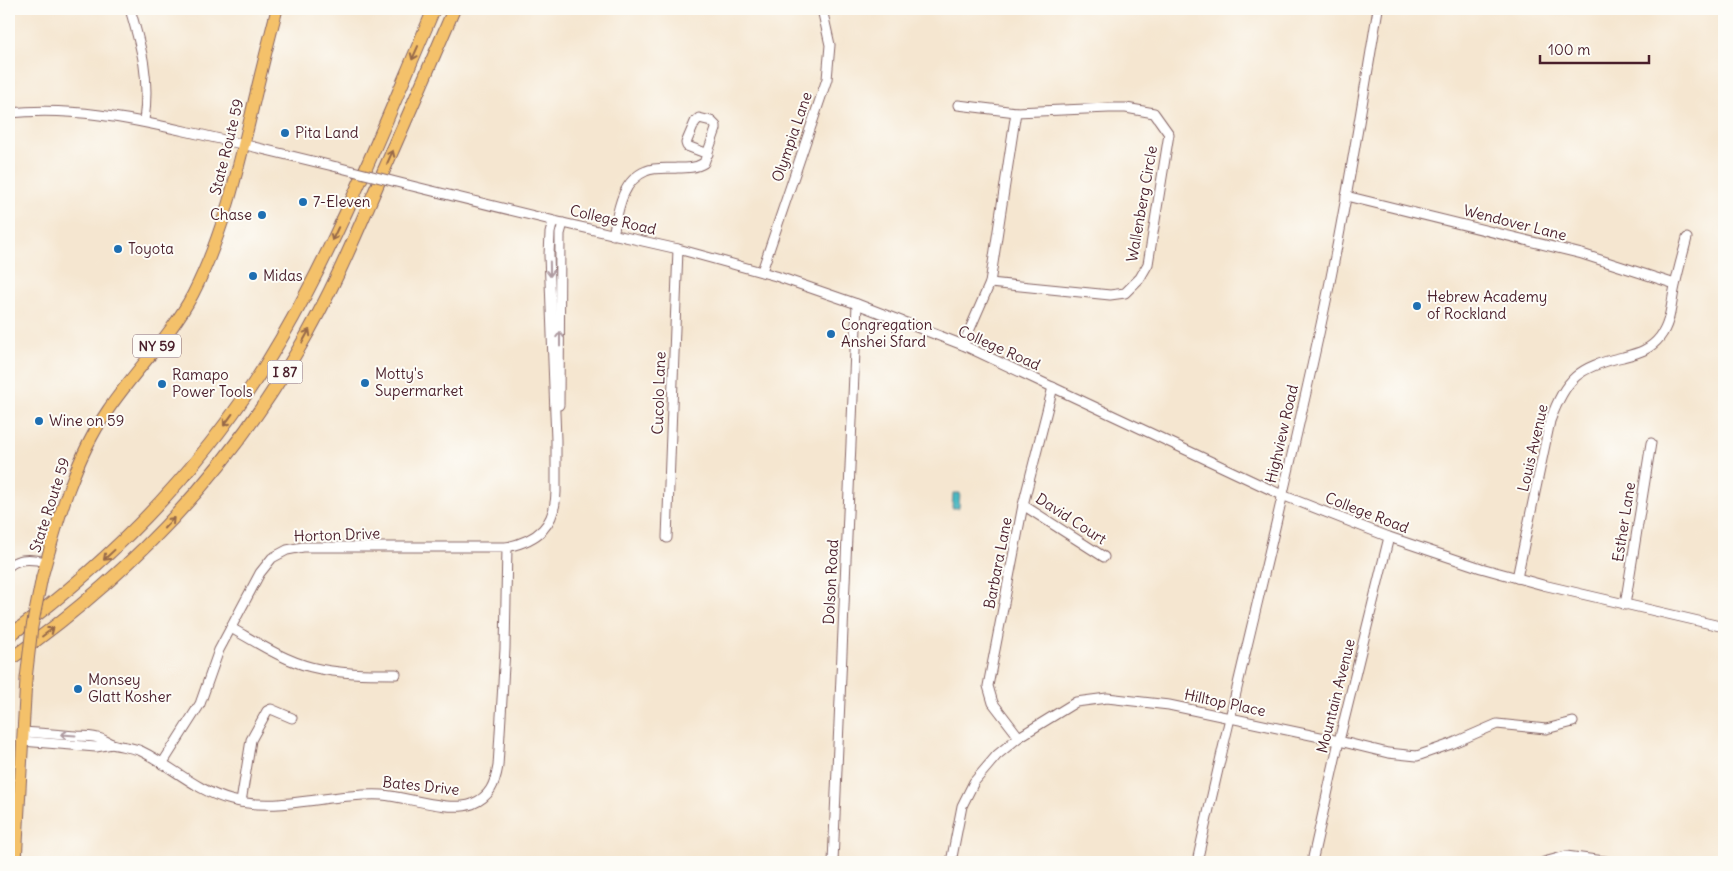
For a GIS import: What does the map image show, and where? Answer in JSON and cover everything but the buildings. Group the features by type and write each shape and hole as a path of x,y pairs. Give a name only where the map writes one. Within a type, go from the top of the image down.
{"highway":[{"name":"I 87","path":"9,636 74,586 144,520 209,446 246,394 281,340 326,253 434,9"},
{"name":"I 87","path":"9,660 61,622 136,557 204,484 263,406 298,350 336,277 454,9"}],"main road":[{"name":"State Route 59","path":"22,736 32,627 42,577 65,496 77,465 94,433 130,380 173,325 192,296 209,261 223,222 277,9"},
{"name":"NY 59","path":"16,862 22,736"}],"street":[{"path":"130,9 144,64 147,86 144,121"},
{"name":"Olympia Lane","path":"762,271 826,79 830,45 822,9"},
{"name":"Highview Road","path":"1197,862 1228,719 1282,495 1329,284 1378,9"},
{"path":"958,105 1016,112 990,283 963,345"},
{"name":"Wallenberg Circle","path":"990,283 1110,295 1125,293 1140,278 1148,264 1169,134 1154,113 1126,108 1082,108 1016,112"},
{"name":"College Road","path":"9,113 52,110 110,115 144,121 553,221 678,249 762,271 857,304 963,345 1282,495 1390,537 1517,578 1625,606 1724,627"},
{"path":"613,235 622,196 632,181 641,173 651,170 697,167 704,163 708,154"},
{"name":"Wendover Lane","path":"1346,196 1582,254 1675,284"},
{"name":"Horton Drive","path":"162,764 200,704 219,650 260,573 272,558 286,550 303,547 507,546 524,543 538,536 550,520 556,501 556,440 549,255 550,233 553,221"},
{"name":"Horton Drive","path":"556,440 560,390 560,234 563,223"},
{"name":"Louis Avenue","path":"1517,578 1550,421 1559,398 1577,374 1605,361 1642,352 1660,337 1667,324 1687,238"},
{"name":"Cucolo Lane","path":"667,538 678,249"},
{"name":"Dolson Road","path":"833,862 857,304"},
{"name":"Barbara Lane","path":"1019,737 993,703 988,686 1023,505 1053,387"},
{"name":"Esther Lane","path":"1625,606 1651,443"},
{"name":"David Court","path":"1023,505 1104,557"},
{"name":"Mountain Avenue","path":"1312,862 1339,741 1390,537"},
{"name":"Bates Drive","path":"22,736 96,747 112,744 132,747 209,793 241,802 270,804 362,795 382,795 456,806 472,804 486,795 495,784 498,766 505,649 507,546"},
{"path":"9,566 25,560 46,562"},
{"path":"231,628 286,658 309,667 349,673 396,674"},
{"name":"Hilltop Place","path":"951,862 962,806 974,782 997,755 1019,737 1076,702 1108,698 1169,705 1388,753 1417,756 1497,724 1546,729 1573,722"},
{"path":"241,802 251,740 266,711 270,709 292,718"},
{"path":"1544,862 1566,856 1612,862"}],"water":[{"path":"953,493 960,493 959,508 952,508"}],"place":[{"name":"Pita Land","path":"285,133"},
{"name":"7-Eleven","path":"303,202"},
{"name":"Chase","path":"262,215"},
{"name":"Toyota","path":"118,249"},
{"name":"Midas","path":"253,276"},
{"name":"Hebrew Academy of Rockland","path":"1417,306"},
{"name":"Congregation Anshei Sfard","path":"831,334"},
{"name":"Motty's Supermarket","path":"365,383"},
{"name":"Ramapo Power Tools","path":"162,384"},
{"name":"Wine on 59","path":"39,421"},
{"name":"Monsey Glatt Kosher","path":"78,689"}]}
